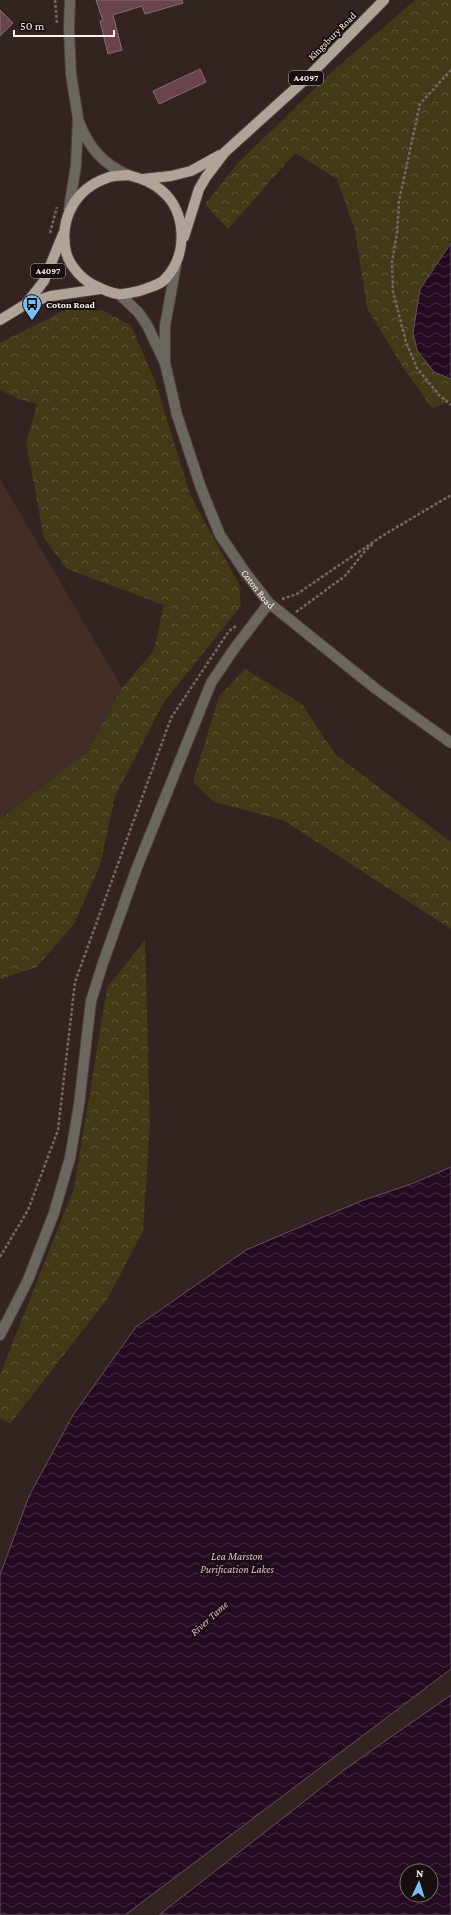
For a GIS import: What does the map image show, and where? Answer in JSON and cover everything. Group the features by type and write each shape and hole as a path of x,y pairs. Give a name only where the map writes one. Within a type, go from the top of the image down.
{"main road":[{"name":"Kingsbury Road","path":"225,152 309,76 384,0"},
{"name":"A4097","path":"143,179 171,176 191,171 225,152"},
{"name":"A4097","path":"182,243 199,189 225,152"},
{"path":"128,175 143,179 162,190 175,208 182,229 182,243 176,265 165,279 145,289 118,294 92,285 76,271 67,254 64,234 69,209 85,189 108,177 128,175"},
{"name":"A4097","path":"26,304 44,281 64,234"},
{"name":"A4097","path":"0,320 26,304 52,296 102,289"}],"street":[{"path":"69,209 76,165 78,118 71,74 70,0"},
{"path":"78,118 90,144 98,155 114,168 128,175"},
{"name":"Coton Road","path":"165,363 165,326 176,265"},
{"name":"Coton Road","path":"118,294 138,312 147,325 165,363 180,423 200,488 220,535 269,603 376,689 451,743"},
{"path":"0,1335 28,1280 54,1213 70,1158 78,1112 91,1002 103,963 136,870 211,683 234,649 269,603"}],"path":[{"path":"56,0 57,27"},
{"path":"451,70 420,104 399,201 397,233 392,262 393,292 406,342 417,368 439,394 451,405"},
{"path":"49,235 58,199"},
{"path":"269,603 297,594 382,536 451,495"},
{"path":"287,618 345,576 365,551 382,536"}],"shaded area":[{"path":"0,479 122,688 88,751 0,819"}],"green space":[{"path":"415,0 451,0 451,243 420,289 413,333 417,350 434,372 451,379 451,401 432,408 404,369 367,308 355,231 337,179 295,153 228,229 205,204 238,163 333,71"},
{"path":"69,308 103,311 131,325 156,384 191,497 239,584 241,606 164,702 115,796 100,865 74,924 37,967 0,979 0,819 88,751 122,688 154,650 164,605 67,569 44,538 26,443 37,404 19,399 0,390 0,343"},
{"path":"245,669 302,704 335,754 451,842 451,929 283,820 214,802 193,782 219,696"},
{"path":"145,940 150,1124 143,1231 108,1298 10,1424 0,1418 0,1375 74,1188 107,988"}],"water":[{"path":"451,243 451,379 434,372 417,350 413,333 420,289"},
{"name":"Lea Marston Purification Lakes","path":"451,1167 451,1669 125,1915 0,1915 0,1575 29,1496 73,1415 136,1327 246,1250 361,1201 414,1183"},
{"path":"451,1695 451,1915 159,1915 348,1767"}],"building":[{"path":"96,0 182,0 183,3 145,14 142,6 113,15 122,50 108,54 100,21 103,21"},
{"path":"0,10 13,23 0,36"},
{"path":"200,69 206,82 159,104 153,91"}],"place":[{"name":"Coton Road","path":"32,321"}],"water label":[{"name":"River Tame","path":"209,1618"}]}
